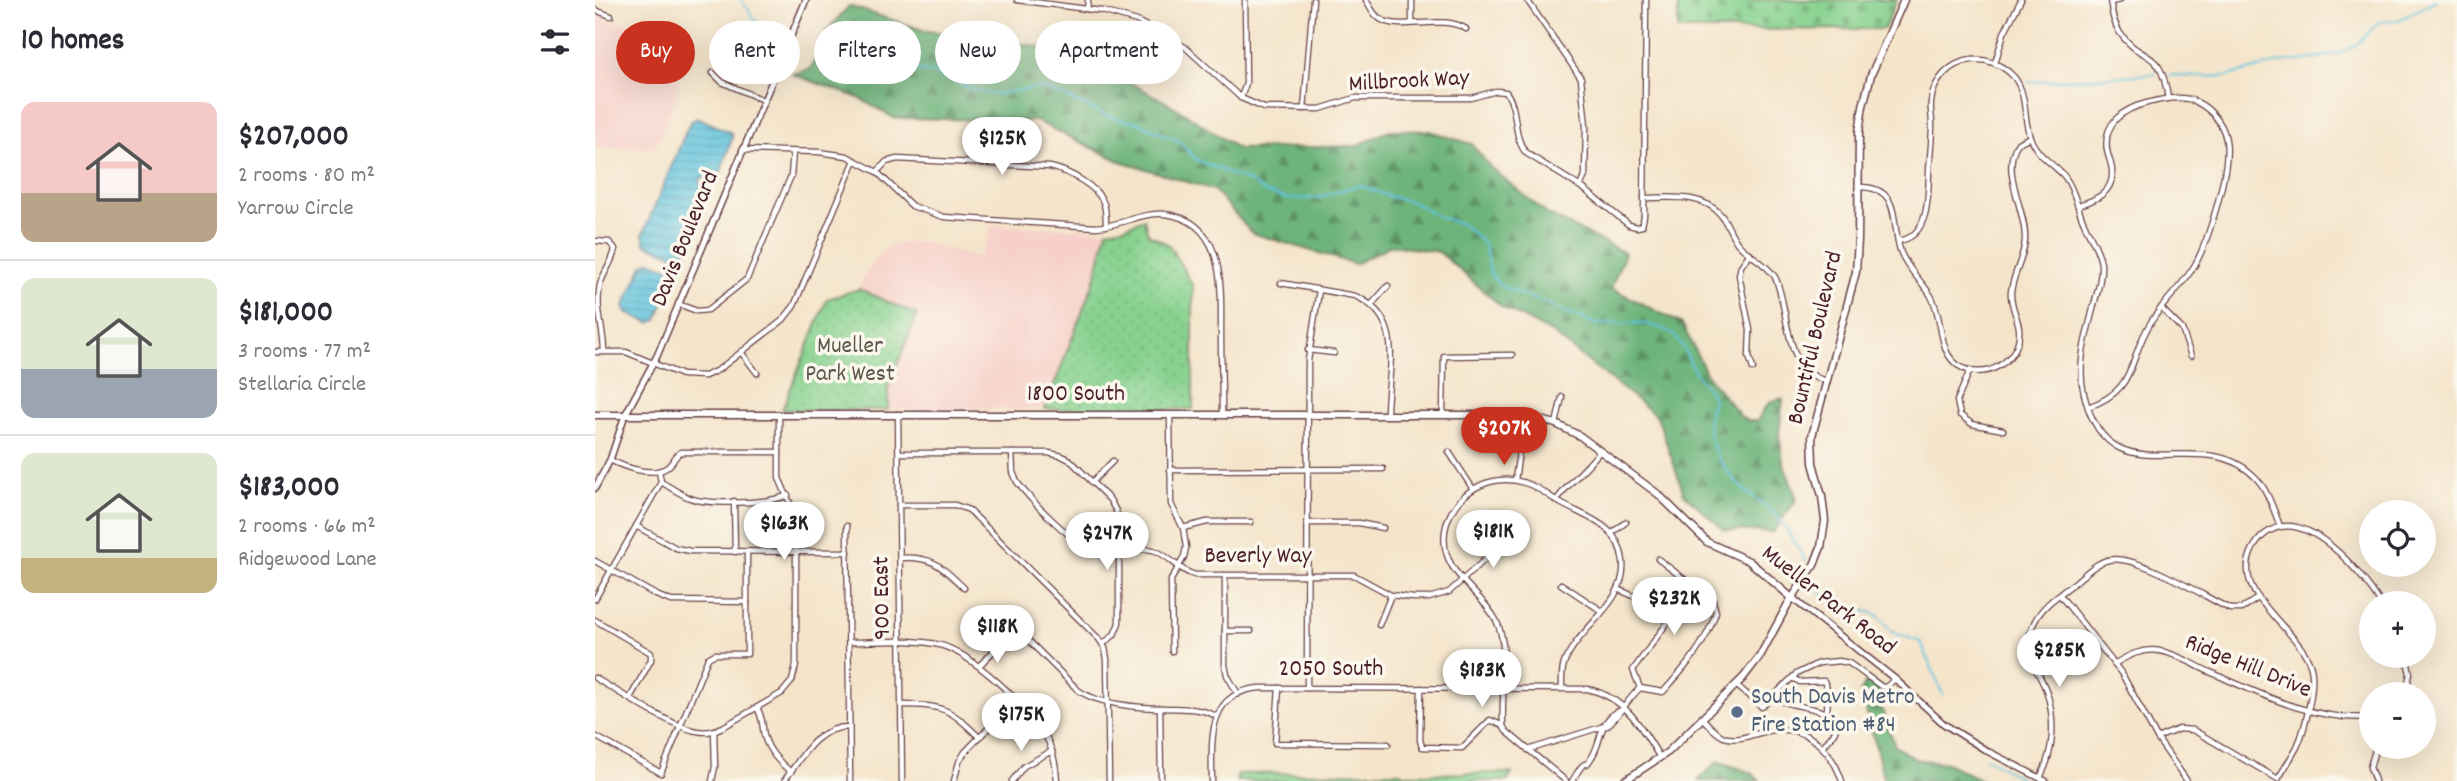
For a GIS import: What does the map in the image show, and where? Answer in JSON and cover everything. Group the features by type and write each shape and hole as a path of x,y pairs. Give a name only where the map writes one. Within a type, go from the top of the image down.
{"main road":[{"name":"Bountiful Boulevard","path":"1624,781 1660,758 1736,685 1760,656 1814,565 1824,530 1823,504 1811,449 1813,429 1854,280 1857,257 1859,132 1864,98 1875,65 1904,0"},
{"name":"1800 South","path":"595,415 1443,413 1522,415 1556,424"},
{"name":"Mueller Park Road","path":"1556,424 1600,450 1658,494 1700,536 1749,561 1792,598"}],"street":[{"name":"Davis Boulevard","path":"595,488 610,460 625,415 653,363 806,0"},
{"name":"Millbrook Way","path":"1017,0 1087,9 1128,18 1177,42 1241,98 1264,108 1327,108 1355,98 1471,98 1496,91 1506,92 1510,97 1524,152 1580,186 1629,225 1640,227 1644,221 1644,198"},
{"path":"1087,9 1088,0"},
{"path":"1241,98 1246,83 1245,0"},
{"path":"1304,108 1313,0"},
{"path":"1366,0 1382,21 1448,22 1466,29"},
{"path":"1412,0 1412,23"},
{"path":"1527,0 1581,78 1586,126 1585,176 1580,186"},
{"path":"1646,0 1644,198 1689,198 1704,202 1719,212 1736,241 1769,269 1777,281 1799,363 1810,375 1826,381"},
{"path":"1995,63 2004,33 2021,0"},
{"path":"2120,0 2111,1 2120,33 2162,69 2168,99"},
{"path":"595,10 611,16"},
{"path":"1898,241 1906,240 1914,234 1926,214 1931,103 1937,83 1947,70 1963,62 1980,60 1995,63 2010,74 2020,89 2029,137 2041,155 2064,177 2074,192 2086,227 2098,250 2101,269 2081,363 2082,387 2088,407 2101,431 2109,441 2125,452 2145,456 2206,453 2245,469 2262,486 2280,526"},
{"path":"727,84 763,100"},
{"path":"2079,205 2101,196 2111,183 2112,169 2107,140 2111,125 2117,117 2132,107 2168,99 2188,99 2207,108 2220,124 2227,148 2216,205 2202,249 2190,272 2161,308 2143,337 2123,385 2109,398 2088,407"},
{"path":"1859,187 1877,189 1893,206 1898,241 1906,263 1935,304 1940,318 1941,340 1948,355 1958,365 1985,371 1999,366 2010,357 2018,342 2019,328 2011,294 2025,237 2011,158 2018,143 2029,137"},
{"path":"742,150 829,153 855,159 877,172 912,206 944,217 1106,226 1121,224 1145,215 1163,214 1183,219 1199,230 1210,243 1221,276 1221,414"},
{"path":"678,304 697,311 708,310 747,279 791,176 793,152"},
{"path":"595,352 626,352 682,375 701,377 718,370 783,320 794,306 855,159"},
{"path":"877,172 885,162 897,159 1051,167 1063,171 1097,192 1105,206 1106,226"},
{"path":"595,241 611,243 615,251 597,295 604,352"},
{"path":"1750,253 1741,266 1739,275 1750,330 1749,356 1753,369"},
{"path":"1280,283 1356,296 1371,305 1384,323 1391,347 1387,413"},
{"path":"1371,305 1388,286"},
{"path":"1307,688 1308,350 1319,290"},
{"path":"2161,308 2182,329 2191,356"},
{"path":"1308,350 1334,353"},
{"path":"741,352 757,373"},
{"path":"1443,413 1444,356 1511,355"},
{"path":"1971,370 1958,401 1960,415 1972,424 2003,430"},
{"path":"1556,424 1563,397"},
{"name":"900 East","path":"898,414 902,781"},
{"path":"1170,414 1171,504 1183,528 1185,552 1171,584 1172,651"},
{"path":"595,678 680,726 699,732 714,731 785,690 795,670 797,552 796,513 779,478 779,415"},
{"path":"1556,501 1566,486 1584,470 1600,450"},
{"path":"610,460 632,470 659,471 667,467 681,452 779,452"},
{"path":"1449,452 1473,489"},
{"path":"1515,480 1519,452"},
{"path":"899,453 1049,453 1062,456 1092,482 1117,511 1119,623 1114,635 1103,644"},
{"name":"Beverly Way","path":"1011,453 1017,482 1074,540 1088,548 1154,551 1177,568 1195,575 1354,575 1391,594 1413,598 1435,597 1449,592 1490,555 1512,543"},
{"path":"1092,482 1113,461"},
{"path":"1170,470 1383,470"},
{"path":"595,599 661,482 659,471"},
{"path":"1503,726 1502,646 1499,628 1491,613 1448,561 1445,547 1445,532 1453,510 1473,489 1493,481 1515,480 1536,487 1556,501 1599,521 1612,533 1620,548 1623,575 1618,589 1568,656 1563,666 1562,687"},
{"path":"661,482 697,499 775,501 787,495"},
{"path":"734,501 735,552"},
{"path":"899,505 955,505 969,510 1103,644 1107,659 1109,781"},
{"path":"1183,528 1207,522 1251,522"},
{"path":"1612,533 1626,522"},
{"path":"1307,523 1359,523 1383,528"},
{"path":"636,526 683,550 848,552"},
{"path":"847,526 850,781"},
{"path":"2157,738 2179,729 2193,730 2279,780 2297,748 2307,710 2312,676 2310,663 2258,598 2250,582 2249,557 2263,535 2280,526 2300,527 2329,545 2350,564 2371,591"},
{"path":"595,736 661,773 710,656 747,654 747,552"},
{"path":"900,558 918,558 934,562 964,588"},
{"path":"1640,688 1663,692 1685,668 1703,642 1716,615 1713,601 1658,559"},
{"path":"2043,780 2052,733 2048,697 2030,659 2029,640 2039,614 2060,595 2101,562 2119,559 2167,577 2230,609 2241,609 2258,598"},
{"path":"595,561 671,601 747,603"},
{"path":"1212,781 1212,737 1216,716 1226,703 1238,694 1226,670 1225,576"},
{"path":"1640,688 1633,670 1663,630 1686,581"},
{"path":"1561,584 1602,611"},
{"path":"1618,589 1672,614"},
{"path":"1379,625 1391,594"},
{"path":"2060,595 2129,685 2157,738 2187,781"},
{"name":"Mueller Park Road","path":"1792,598 1895,679 1927,711 1953,730 2043,780"},
{"path":"595,620 651,653 651,660 630,698"},
{"path":"980,665 1015,631 1021,633 1078,691 1092,698 1160,708 1199,709 1216,716"},
{"path":"1225,631 1251,631"},
{"path":"849,642 922,642 944,646 980,665 1040,728 1052,751 1057,781"},
{"name":"Ridge Hill Drive","path":"2114,664 2133,654 2159,651 2307,710 2340,718 2359,717"},
{"path":"1736,685 1759,707 1764,706 1792,678 1813,664 1842,661 1855,666 1882,687 1895,679"},
{"path":"1792,678 1800,682 1823,681 1828,695 1827,713"},
{"name":"2050 South","path":"1238,694 1256,688 1562,687 1596,691 1640,724 1660,758"},
{"path":"1279,688 1275,743 1388,744"},
{"path":"1421,688 1422,747 1462,748 1487,721 1493,720 1566,781"},
{"path":"1528,750 1610,724 1640,688"},
{"path":"1773,698 1834,716 1838,724 1823,746"},
{"path":"954,781 962,757 1015,701"},
{"path":"901,705 932,706 946,710 979,737"},
{"path":"757,708 763,719 768,746 791,772"},
{"path":"1160,708 1161,781"},
{"path":"1703,719 1725,737 1739,738 1784,729 1805,734 1823,746 1836,764 1842,781"},
{"path":"784,781 823,733 849,727"},
{"path":"1572,781 1589,762 1601,740 1602,727"},
{"path":"712,781 715,762 714,731"},
{"path":"1537,757 1546,745"},
{"path":"1012,781 1024,766 1052,751"},
{"path":"2372,759 2370,767 2375,781"}],"shaded area":[{"path":"595,14 616,21 616,84 678,84 678,94 656,148 595,148"},
{"path":"993,225 1107,230 1096,276 1045,409 888,410 888,388 916,315 859,289 866,273 882,252 897,243 927,242 980,258"}],"green space":[{"path":"1678,0 1897,0 1884,29 1678,30"},
{"path":"849,6 895,21 836,21"},
{"path":"921,29 935,32 935,84 1021,84 1021,44 1035,46 1035,84 1133,84 1182,111 1238,149 1357,146 1390,130 1429,131 1472,144 1490,167 1547,214 1625,253 1611,288 1682,324 1708,377 1741,417 1748,421 1757,421 1770,403 1783,399 1779,434 1783,462 1797,499 1773,532 1724,530 1684,494 1657,416 1552,333 1502,307 1439,252 1391,245 1355,264 1252,233 1214,190 1120,161 1036,121 894,118 859,98 820,84 921,84"},
{"path":"814,62 814,82 800,77 800,72 810,69"},
{"path":"1144,219 1148,234 1169,245 1193,286 1193,409 1045,409 1096,276 1107,230"},
{"name":"Mueller Park West","path":"859,289 917,315 888,388 888,410 782,410 827,299"},
{"path":"1868,679 1885,689 1875,699 1883,712 1895,746 1915,759 1947,763 1983,781 1884,781 1860,693"},
{"path":"1718,761 1752,773 1760,781 1698,781"},
{"path":"1512,773 1508,781 1237,781 1237,774"}],"water":[{"path":"698,118 731,133 732,138 719,177 712,180 701,177 700,184 708,194 686,252 679,257 645,244 643,234 690,122"},
{"path":"650,261 671,269 674,275 657,320 650,323 626,312 624,306 643,265"}],"waterway":[{"path":"741,0 756,21"},
{"path":"2170,75 2228,76 2286,61 2337,54 2355,46 2379,22 2399,20 2436,0"},
{"path":"921,71 935,73 979,92 997,94 1038,88 1050,91 1111,117 1136,122 1179,141 1197,160 1252,183 1264,192 1288,199 1316,198 1359,185 1413,202 1439,217 1462,224 1484,243 1491,275 1501,286 1596,324 1641,323 1664,329 1675,336 1696,374 1714,397 1710,409 1709,433 1723,465 1738,484 1776,515 1806,561"},
{"path":"2028,82 2156,74"},
{"path":"1820,592 1843,605 1876,614 1892,632 1921,642 1943,695"},
{"path":"1985,757 2026,781"}],"place":[{"name":"South Davis Metro Fire Station #84","path":"1737,712"}]}
